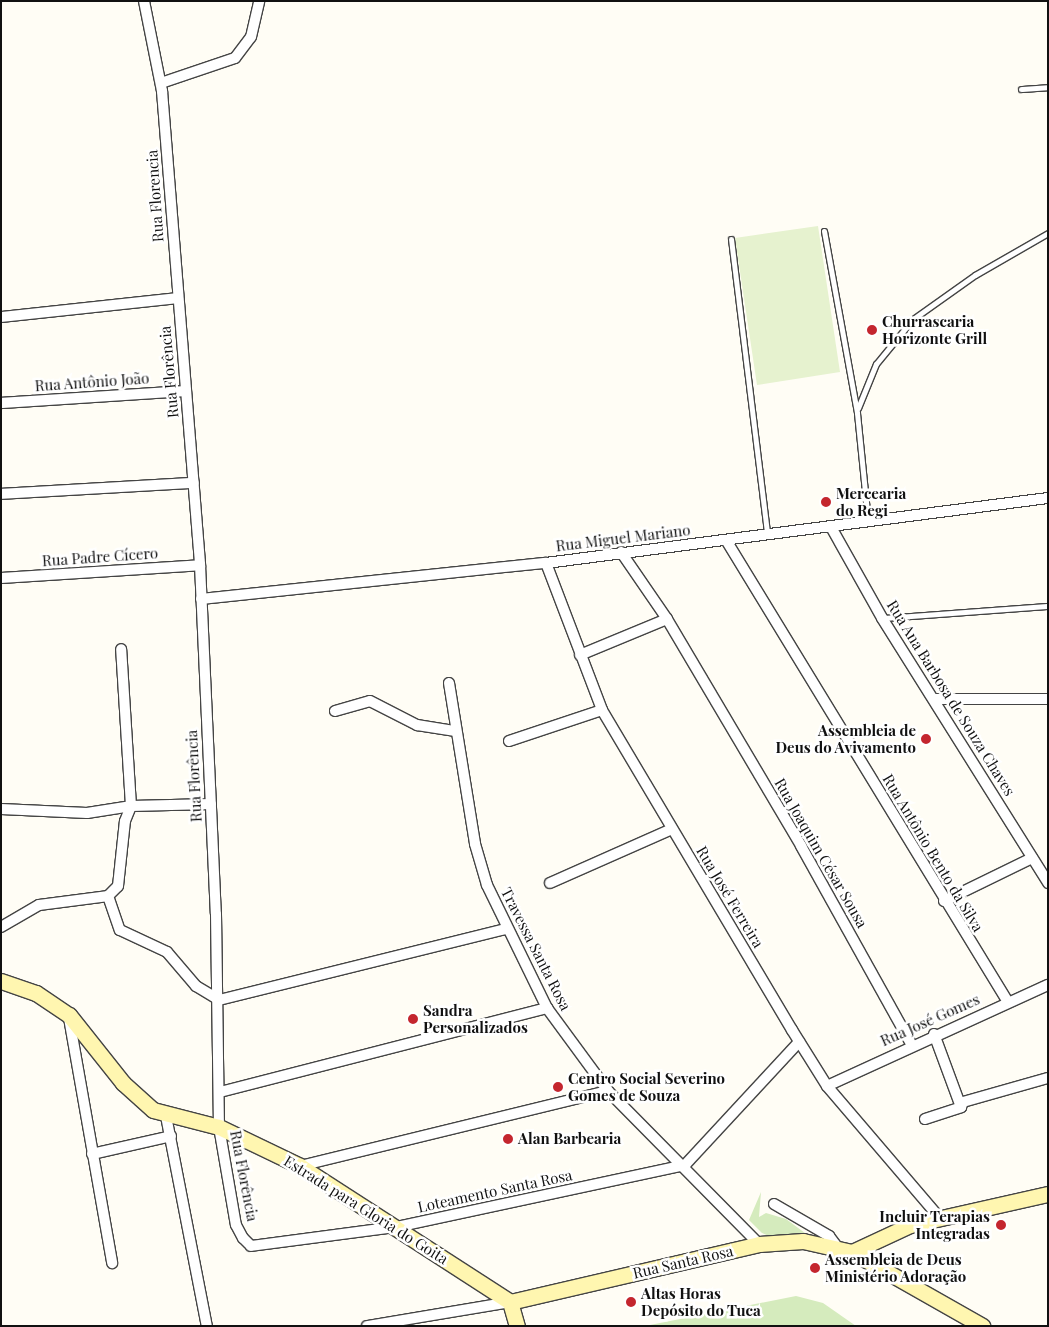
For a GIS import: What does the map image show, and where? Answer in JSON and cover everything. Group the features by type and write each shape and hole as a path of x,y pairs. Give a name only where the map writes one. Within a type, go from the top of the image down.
{"main road":[{"name":"Estrada para Gloria do Goita","path":"1,981 36,993 69,1015 123,1083 166,1116 219,1127 300,1166 510,1302"},
{"path":"845,1250 910,1225 939,1217 1048,1194"},
{"name":"Rua Santa Rosa","path":"510,1302 759,1244 803,1241 845,1250 982,1326"},
{"path":"510,1302 517,1326"}],"street":[{"name":"Rua Florencia","path":"144,1 162,87 178,298"},
{"path":"162,87 235,58 251,37 259,1"},
{"path":"1,317 178,298"},
{"name":"Rua Florência","path":"178,298 200,565 219,1000 219,1127 236,1225 251,1246"},
{"name":"Rua Antônio João","path":"1,403 185,391"},
{"path":"1,494 194,483"},
{"name":"Rua Miguel Mariano","path":"201,599 546,563 767,533 868,523 1048,498"},
{"name":"Rua Ana Barbosa de Souza Chaves","path":"831,527 882,618 1046,878"},
{"name":"Rua Antônio Bento da Silva","path":"726,540 944,901 1008,1002"},
{"name":"Rua Joaquim César Sousa","path":"621,552 667,619 802,846 911,1044"},
{"name":"Rua José Ferreira","path":"546,563 602,710 799,1042 827,1086 939,1217"},
{"name":"Rua Padre Cícero","path":"1,578 200,565"},
{"path":"580,655 667,619"},
{"path":"1,927 39,905 108,896 118,886 125,821 131,806 121,649"},
{"name":"Travessa Santa Rosa","path":"449,683 475,844 505,929 547,1008 608,1091 685,1165 759,1244"},
{"path":"934,699 1048,699"},
{"path":"335,711 370,701 417,725 456,731"},
{"path":"509,741 602,710"},
{"path":"1,809 87,813 131,806 211,804"},
{"path":"550,883 672,829"},
{"path":"944,901 1032,858"},
{"path":"108,896 120,930 167,952 196,986 219,1000 505,929"},
{"name":"Rua José Gomes","path":"827,1086 911,1044 1048,985"},
{"path":"220,1092 547,1008"},
{"path":"69,1015 112,1263"},
{"path":"934,1034 961,1107"},
{"path":"685,1165 799,1042"},
{"path":"925,1118 961,1107 963,1102 1048,1078"},
{"path":"300,1166 608,1091"},
{"path":"166,1116 207,1326"},
{"path":"92,1154 171,1136"},
{"name":"Loteamento Santa Rosa","path":"251,1246 396,1227 685,1165"},
{"path":"774,1204 829,1236 845,1250"},
{"name":"Rua Santa Rosa","path":"367,1326 419,1321 510,1302"}],"lane":[{"path":"1021,89 1048,87"},
{"path":"824,231 857,413 868,523"},
{"path":"857,413 859,396 876,364 913,319 975,275 1048,233"},
{"path":"731,239 767,533"},
{"path":"882,618 1048,606"}],"green space":[{"path":"818,226 840,372 757,385 735,238"},
{"path":"761,1192 759,1217 766,1213 786,1219 809,1236 776,1239 762,1233 749,1220"},
{"path":"796,1296 823,1303 856,1326 645,1326"}],"place":[{"name":"Churrascaria Horizonte Grill","path":"872,330"},
{"name":"Mercearia do Regi","path":"826,502"},
{"name":"Assembleia de Deus do Avivamento","path":"926,739"},
{"name":"Sandra Personalizados","path":"413,1019"},
{"name":"Centro Social Severino Gomes de Souza","path":"558,1087"},
{"name":"Alan Barbearia","path":"508,1139"},
{"name":"Incluir Terapias Integradas","path":"1001,1225"},
{"name":"Assembleia de Deus Ministério Adoração","path":"815,1268"},
{"name":"Altas Horas Depósito do Tuca","path":"631,1302"}]}
